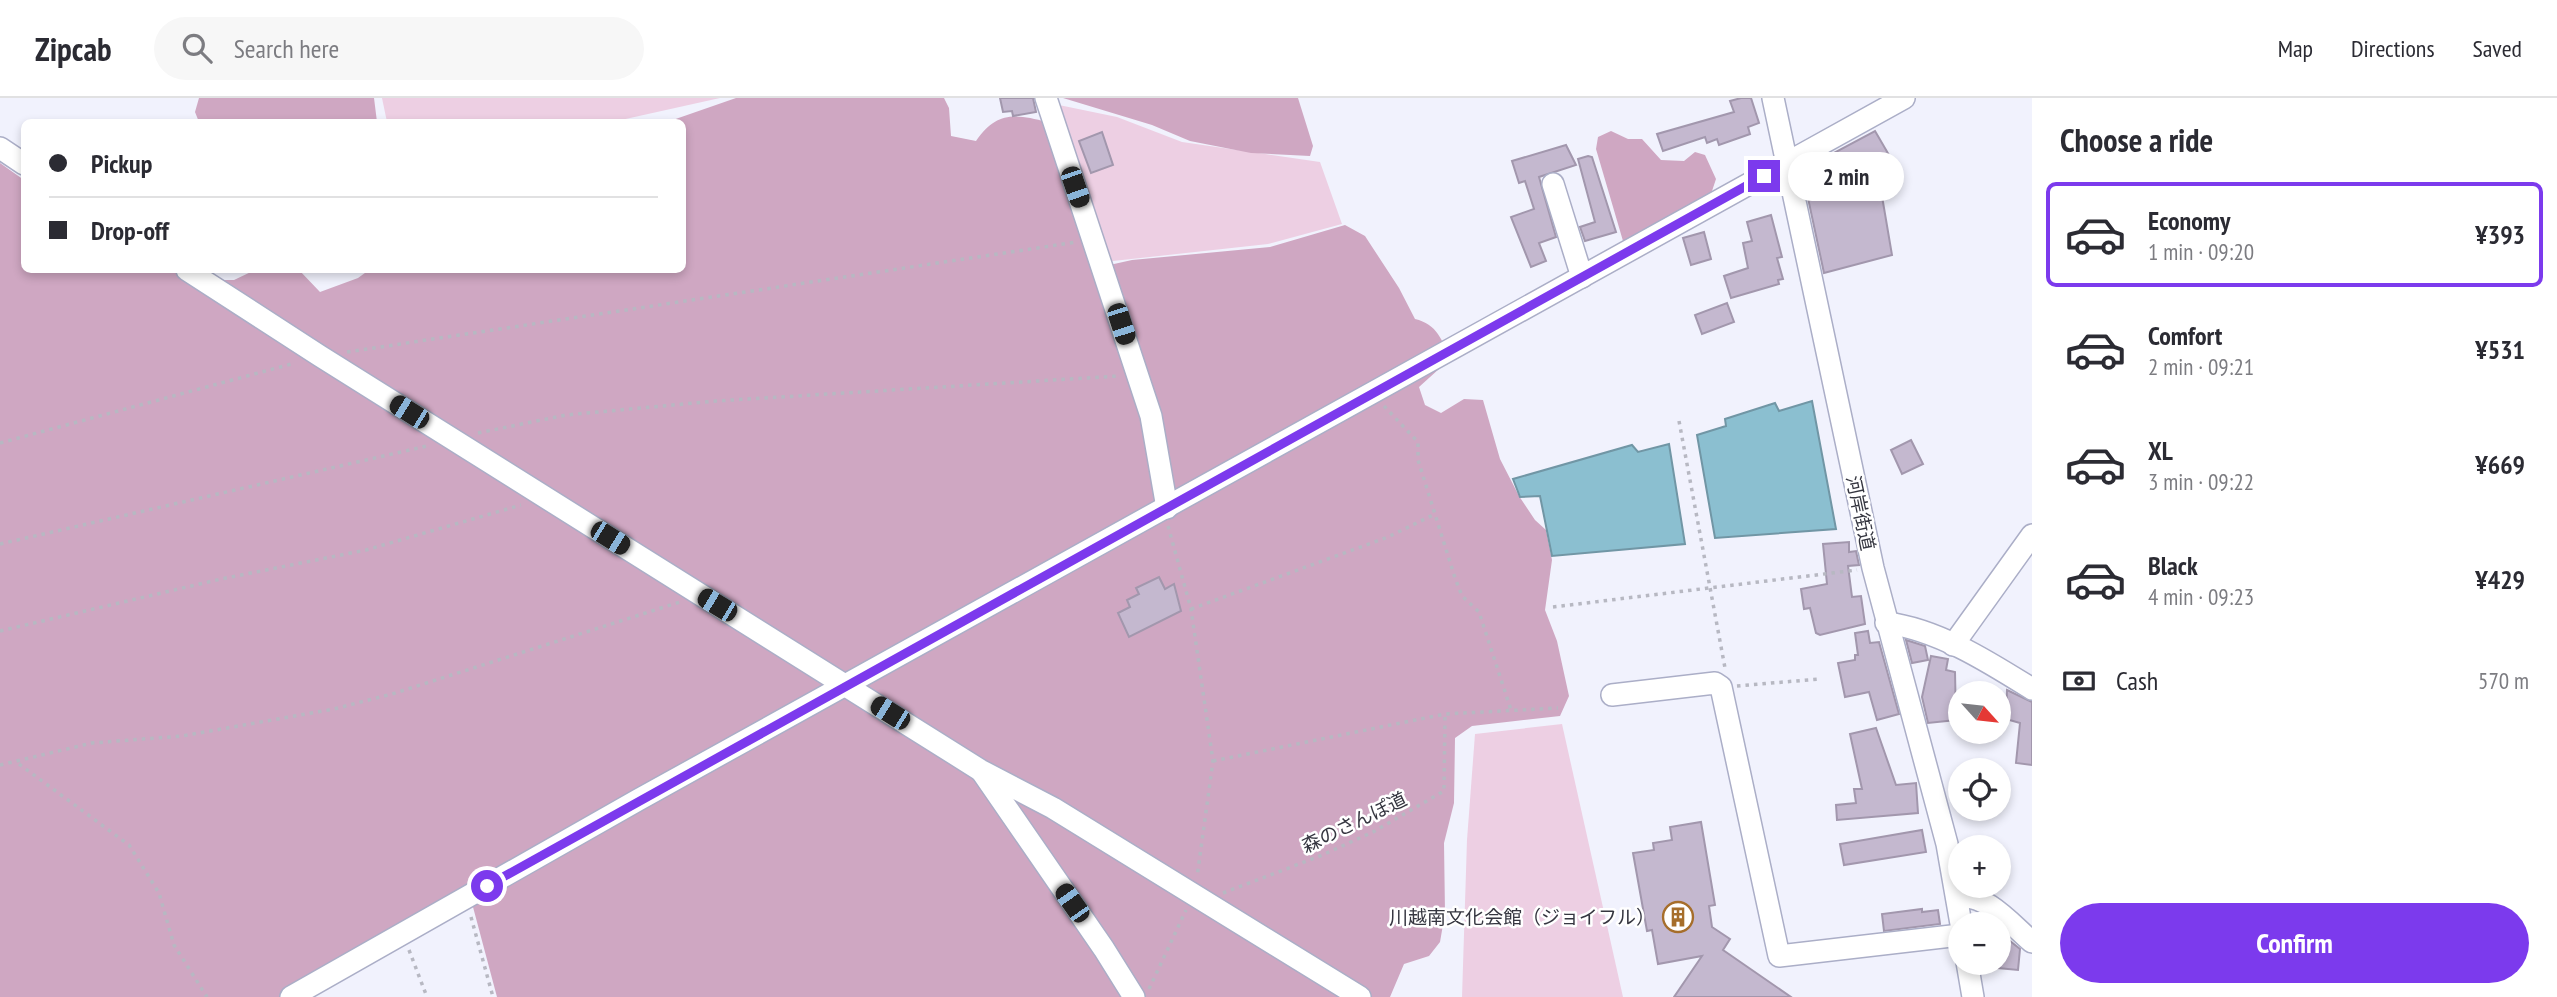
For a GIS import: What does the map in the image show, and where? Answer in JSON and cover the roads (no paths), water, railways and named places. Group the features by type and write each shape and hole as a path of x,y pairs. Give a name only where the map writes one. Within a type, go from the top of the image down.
{"street":[{"path":"1046,98 1151,416 1165,509"},
{"name":"河岸街道","path":"1773,98 1873,568 1948,849"},
{"path":"291,997 845,685 1904,98"},
{"path":"0,148 21,162"},
{"path":"1553,184 1582,278"},
{"path":"192,273 980,770 1053,808 1360,997"},
{"path":"1953,645 2032,535"},
{"path":"1886,623 1899,625 1953,645 2032,689"},
{"path":"1612,695 1715,683 1725,687 1776,953 1779,956 1948,936"},
{"path":"980,770 1104,948 1134,997"},
{"name":"河岸街道","path":"1958,898 1960,912"},
{"path":"1973,898 2011,923 2032,942"},
{"path":"1969,975 1973,997"}],"water":[{"path":"1812,401 1836,529 1715,538 1697,435 1726,426 1725,419 1775,403 1779,411"},
{"path":"1669,444 1685,544 1552,556 1540,496 1520,497 1513,479 1632,445 1638,452"}],"place":[{"name":"川越南文化会館（ジョイフル）","path":"1678,917"}]}
